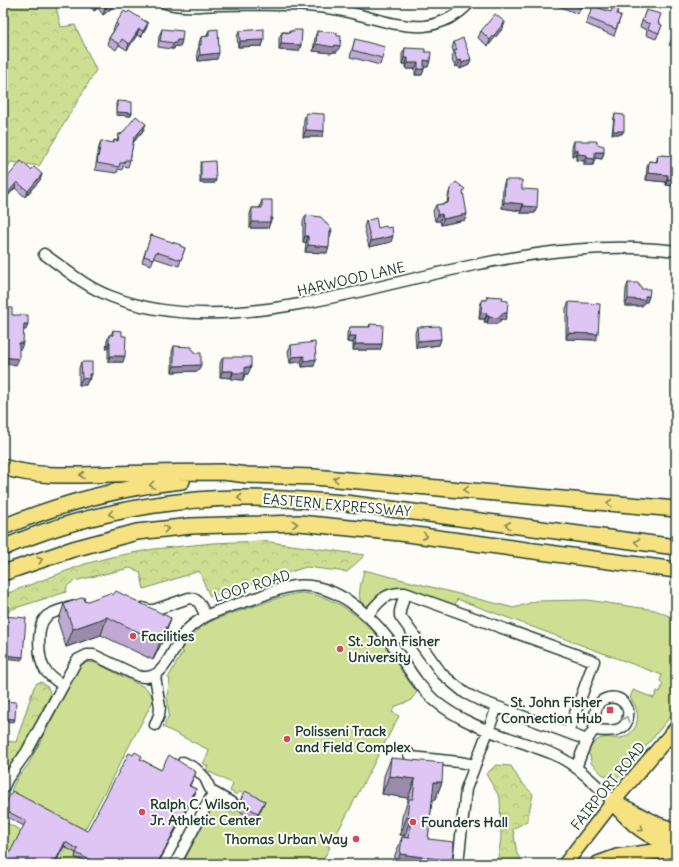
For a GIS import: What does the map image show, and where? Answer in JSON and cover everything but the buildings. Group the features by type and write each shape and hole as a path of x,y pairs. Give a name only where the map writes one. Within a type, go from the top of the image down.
{"highway":[{"path":"3,467 18,472 62,475 216,472 314,477 676,509"},
{"path":"3,526 49,510 112,492 171,482 247,474"},
{"name":"EASTERN EXPRESSWAY","path":"3,548 63,527 111,514 160,504 247,498 294,499 346,503 676,547"},
{"name":"EASTERN EXPRESSWAY","path":"3,573 73,549 138,532 190,526 299,523 400,533 676,570"},
{"path":"613,802 658,825 676,831"},
{"path":"613,802 626,817 640,829 666,842 676,844"},
{"path":"598,864 617,857 676,849"}],"main road":[{"name":"FAIRPORT ROAD","path":"565,864 613,802 676,728"}],"street":[{"path":"165,3 185,6 286,4 312,6 336,9 407,25 422,26 445,20 459,12 469,3"},
{"name":"HARWOOD LANE","path":"44,254 91,287 109,296 149,307 173,311 226,313 272,309 310,303 474,265 550,252 577,249 626,248 676,251"},
{"name":"LOOP ROAD","path":"155,676 163,668 180,638 195,623 206,616 280,589 306,585 318,587 334,592 378,626 390,641 416,681 446,710 488,730 549,752 562,759 576,768 600,788 613,802"},
{"path":"405,593 400,616 435,665 453,684 465,693 479,700 587,740"},
{"path":"367,616 380,600 389,594 405,593 594,661 568,733"},
{"path":"135,604 148,610 154,610 189,598 194,598 199,601 206,616"},
{"path":"62,685 46,671 41,662 39,636 41,624 47,615 83,604"},
{"path":"3,788 8,778 26,753 77,660 87,655 100,657 144,678 155,676 160,707 159,715 154,725"},
{"path":"458,864 466,789 497,707"},
{"path":"576,768 587,740 594,730"},
{"path":"408,752 411,757 475,765"},
{"path":"183,762 196,769 205,778 211,792 234,804"},
{"path":"175,864 213,793"}],"green space":[{"path":"3,3 55,3 61,27 75,25 96,70 39,166 11,162 3,174"},
{"path":"262,541 365,555 347,572 306,567 210,597 199,571 144,589 140,572 130,568 74,581 67,586 66,592 12,609 3,616 3,595 85,564 111,557 154,549 213,543"},
{"path":"364,570 514,608 536,601 587,600 655,610 676,619 676,710 622,775 609,780 609,777 602,774 591,763 590,755 588,754 591,747 599,739 621,738 632,731 637,721 636,709 630,698 633,690 654,698 657,691 660,692 663,684 660,681 662,675 457,599 455,606 402,588 387,591 373,603 364,607 361,603 360,594"},
{"name":"Polisseni Track and Field Complex","path":"300,593 313,594 337,603 368,626 385,646 417,692 410,701 396,706 392,712 399,716 336,835 334,834 332,837 329,836 326,841 329,843 328,846 330,847 323,860 330,864 182,864 214,804 234,814 244,794 239,792 237,795 230,791 233,784 206,770 208,766 203,764 209,750 163,727 169,715 167,696 170,679 168,678 182,653 184,653 181,650 192,636 205,625 214,620 278,598"},
{"path":"84,663 96,663 146,688 152,696 153,701 85,829 83,829 11,791 17,778 28,765 78,669"},
{"path":"41,682 50,691 50,696 21,751 3,776 3,741 16,742 34,687 37,683"},
{"path":"496,765 511,766 520,781 533,794 527,821 513,829 517,854 523,862 521,864 497,864 501,838 500,798 486,774"},
{"path":"3,821 22,831 4,864 3,864"},
{"path":"67,848 77,854 75,858 87,864 58,864"}],"place":[{"name":"Facilities","path":"133,636"},
{"name":"St. John Fisher University","path":"340,649"},
{"name":"St. John Fisher Connection Hub","path":"610,710"},
{"name":"Polisseni Track and Field Complex","path":"287,739"},
{"name":"Ralph C. Wilson, Jr. Athletic Center","path":"142,812"},
{"name":"Founders Hall","path":"413,822"},
{"name":"Thomas Urban Way","path":"356,839"}]}
